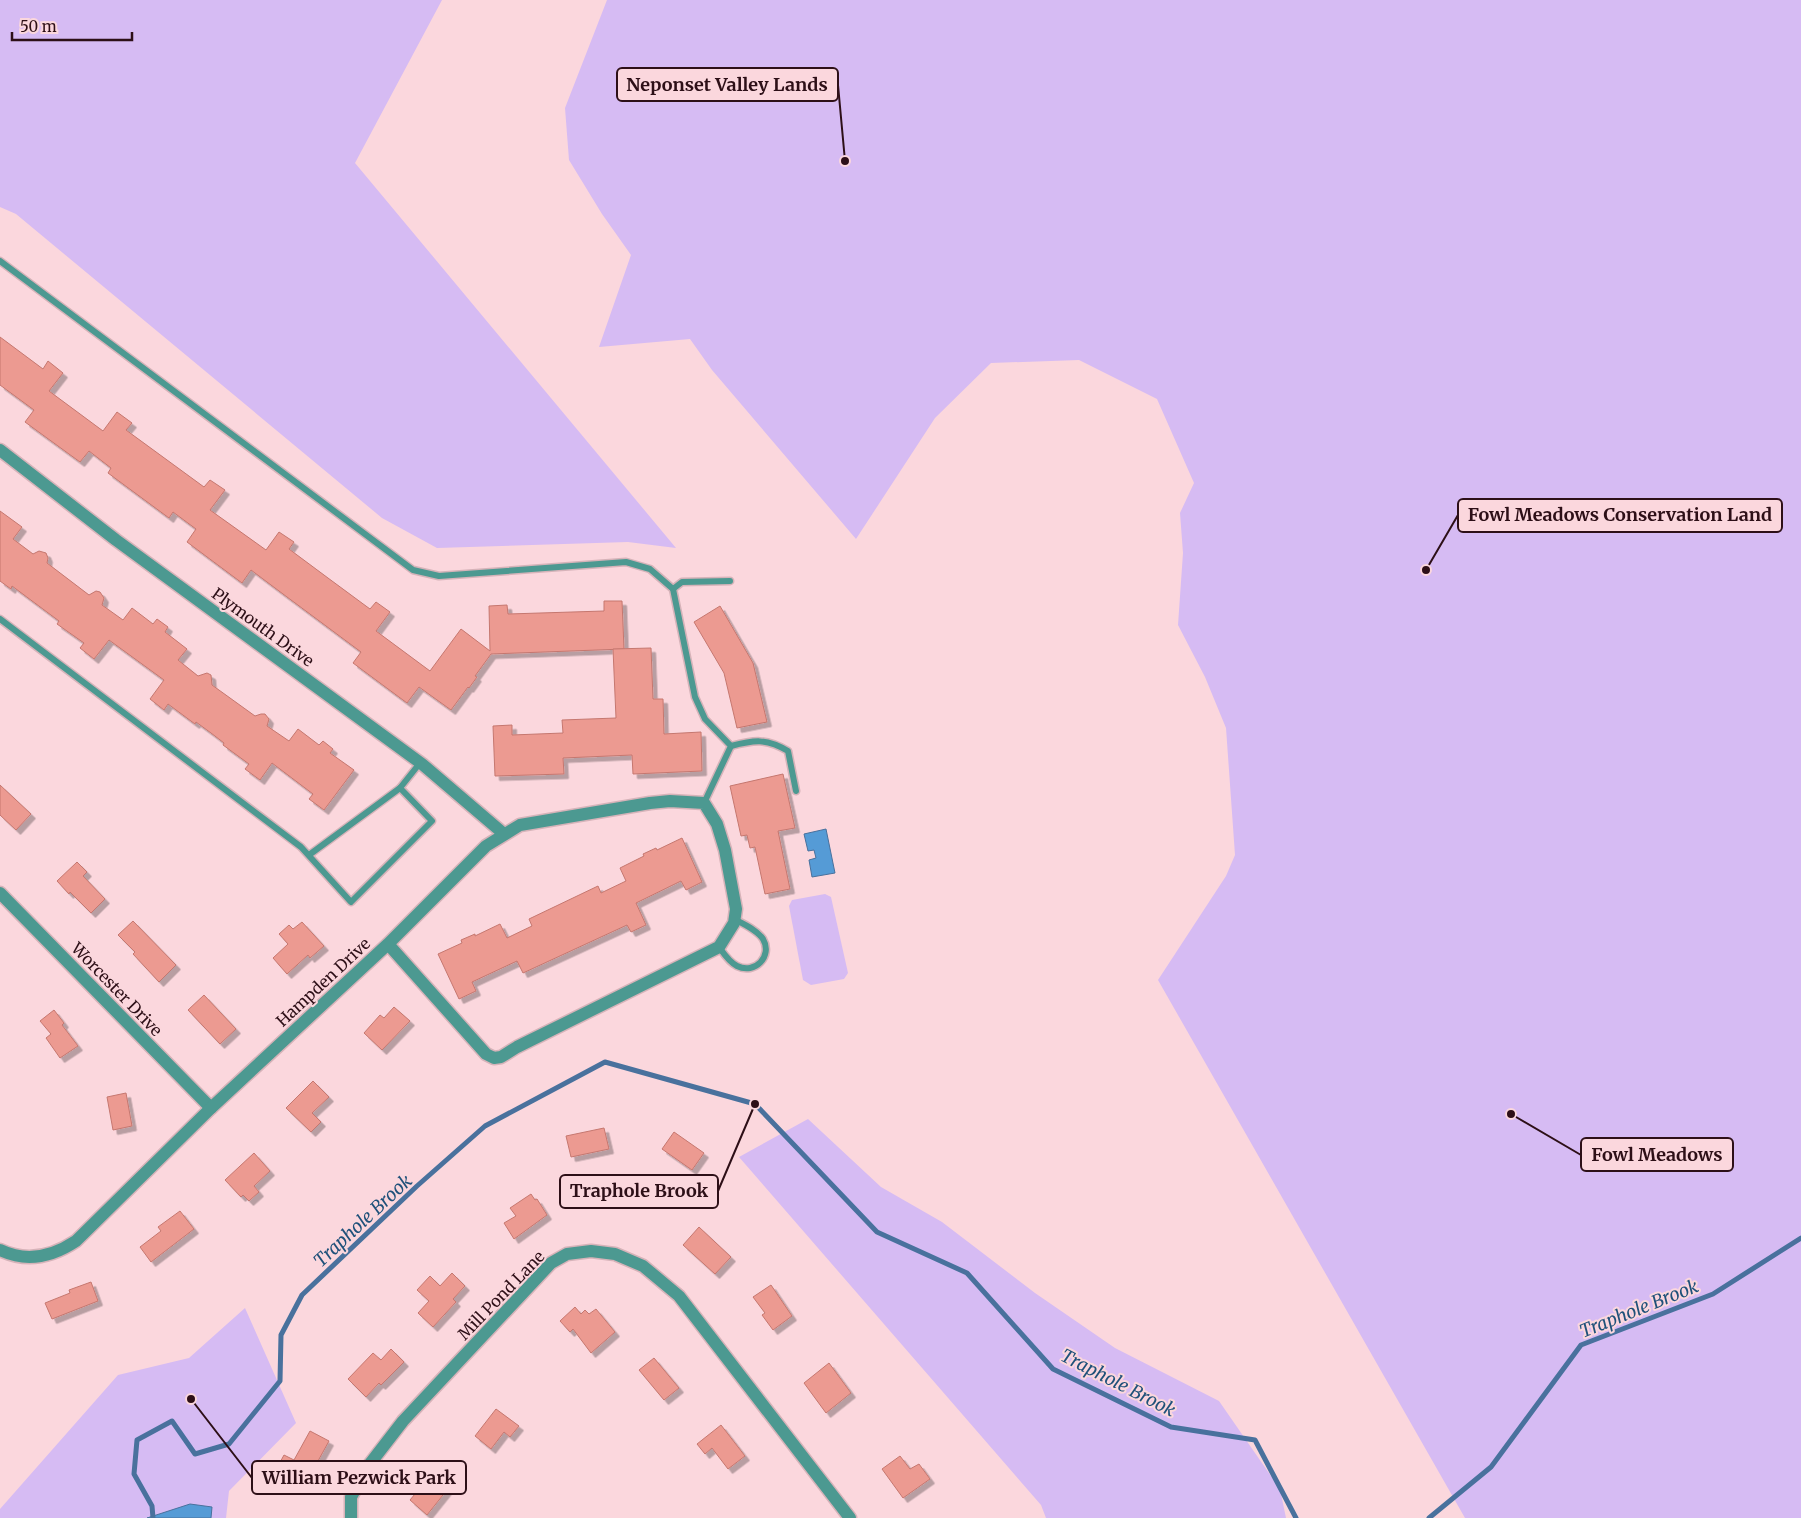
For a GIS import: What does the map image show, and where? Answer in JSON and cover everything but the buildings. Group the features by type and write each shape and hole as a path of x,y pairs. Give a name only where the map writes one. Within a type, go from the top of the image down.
{"street":[{"name":"Plymouth Drive","path":"0,450 116,540 420,763 504,834"},
{"name":"Hampden Drive","path":"0,1250 24,1257 42,1257 53,1254 76,1241 211,1108 388,944 486,846 504,834 520,825 650,803 704,803"},
{"path":"388,944 486,1054 494,1058 501,1057 719,947 734,920 736,909 725,850 717,824 704,803"},
{"name":"Worcester Drive","path":"0,892 211,1108"},
{"name":"Mill Pond Lane","path":"351,1518 351,1498 369,1465 403,1422 551,1263 566,1254 591,1251 615,1254 643,1266 679,1296 850,1518"}],"lane":[{"path":"0,261 413,570 440,576 626,562 650,569 673,589 695,697 705,719 731,746"},
{"path":"673,589 682,582 730,581"},
{"path":"0,619 301,847 351,902 432,821 400,788"},
{"path":"704,803 731,746 751,740 775,743 788,751 796,791"},
{"path":"309,856 400,788 420,763"},
{"path":"719,947 725,956 740,967 747,969 756,967 764,958 765,945 762,938 746,925 734,920"}],"shaded area":[{"path":"0,0 442,0 355,163 676,548 628,542 437,548 382,518 16,214 0,207"},
{"path":"607,0 1801,0 1801,1518 1465,1518 1158,980 1226,876 1235,855 1226,728 1205,677 1178,625 1183,553 1180,513 1194,483 1157,399 1079,360 991,363 935,418 856,539 712,370 690,339 599,347 631,255 602,214 569,160 565,108"},
{"path":"825,894 831,897 848,973 844,979 811,985 803,980 789,906 792,900"},
{"path":"808,1119 881,1187 942,1222 1035,1293 1115,1348 1219,1401 1280,1489 1286,1518 1046,1518 1041,1505 739,1157"},
{"path":"245,1308 296,1423 229,1491 226,1518 0,1518 0,1509 118,1375 189,1358"}],"water":[{"path":"826,829 835,873 812,877 809,860 816,858 814,850 808,851 804,834"},
{"path":"190,1504 212,1507 211,1518 147,1518"}],"waterway":[{"name":"Traphole Brook","path":"153,1518 152,1506 134,1474 137,1440 172,1421 195,1454 229,1444 280,1381 281,1335 302,1295 417,1186 485,1126 605,1062 755,1104 877,1232 967,1273 1053,1369 1171,1427 1255,1440 1296,1518"},
{"name":"Traphole Brook","path":"1429,1518 1491,1467 1581,1345 1713,1294 1801,1238"}],"place":[{"name":"Neponset Valley Lands","path":"845,161"},
{"name":"Fowl Meadows Conservation Land","path":"1426,570"},
{"name":"Traphole Brook","path":"755,1104"},
{"name":"Fowl Meadows","path":"1511,1114"},
{"name":"William Pezwick Park","path":"191,1399"}]}
